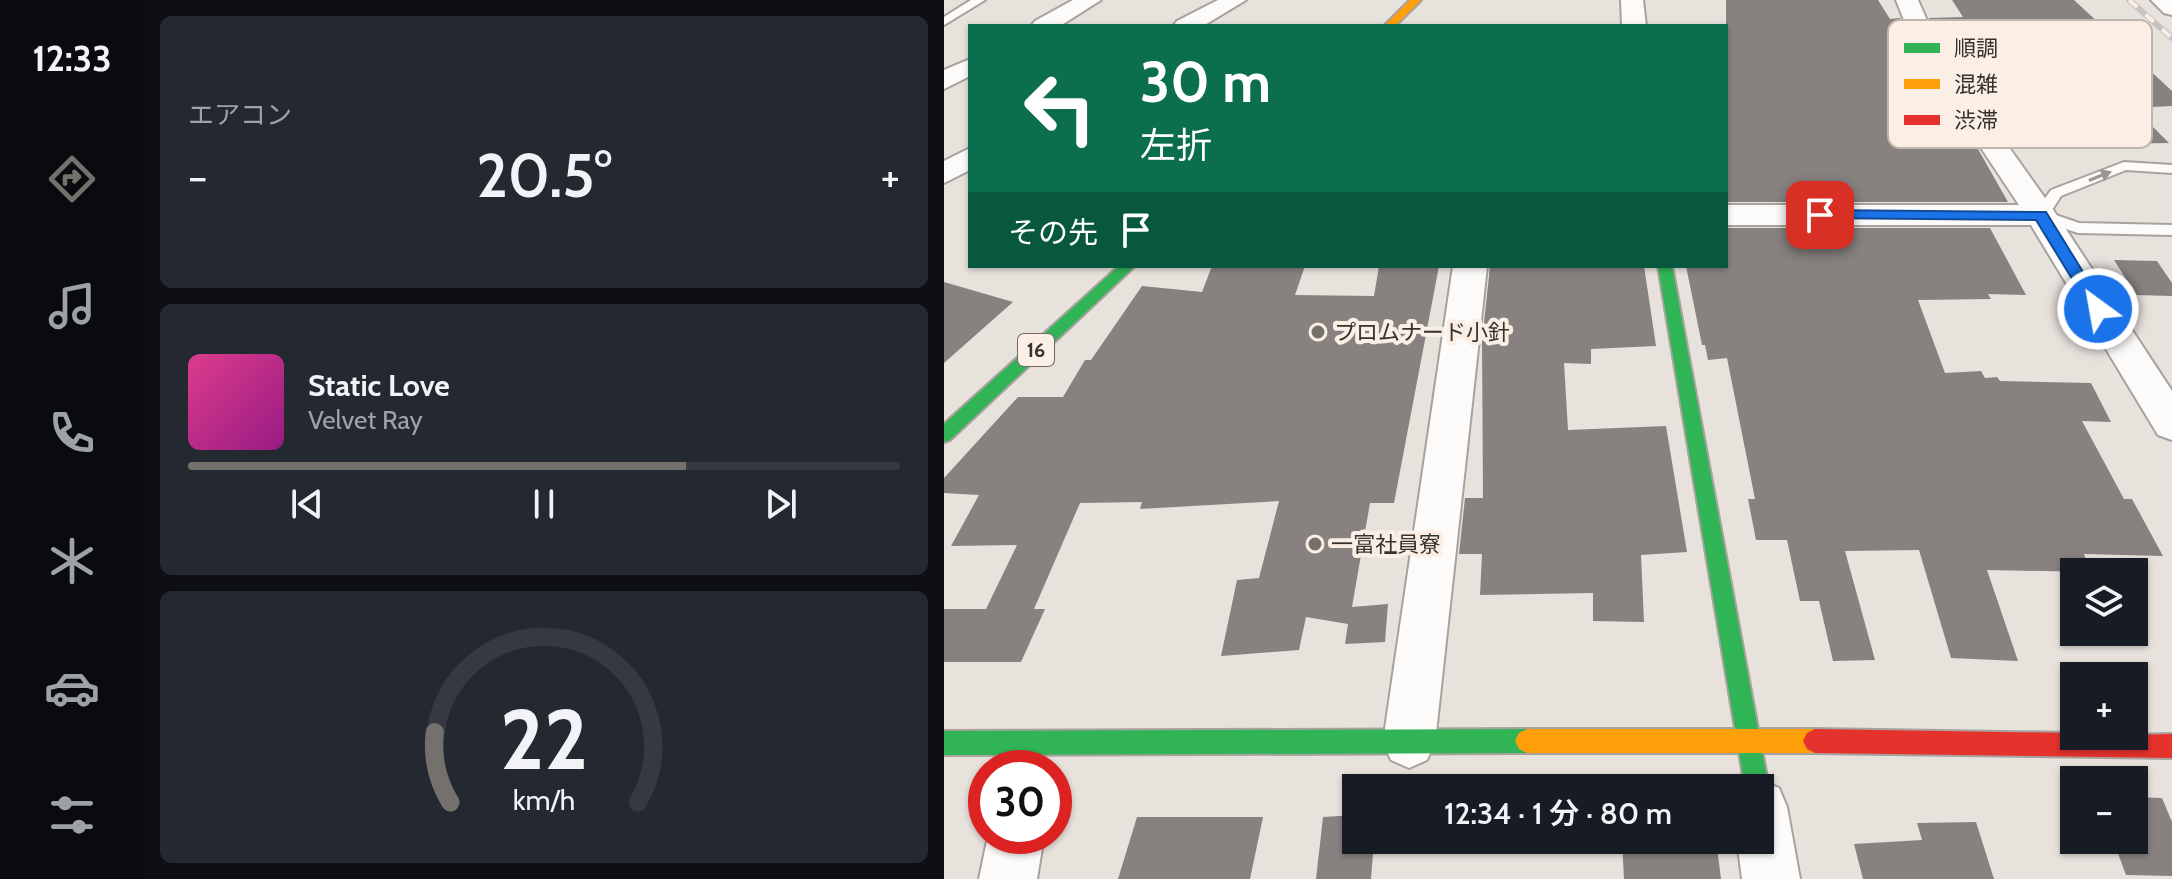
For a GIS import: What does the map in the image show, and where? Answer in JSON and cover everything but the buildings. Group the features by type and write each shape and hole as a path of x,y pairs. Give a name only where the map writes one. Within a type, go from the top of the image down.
{"street":[{"path":"1047,24 1090,0"},
{"path":"1189,24 1235,0"},
{"path":"1391,24 1416,0"},
{"path":"1632,0 1634,24"},
{"path":"1907,0 1915,20"},
{"path":"2162,0 2172,8"},
{"path":"944,81 968,67"},
{"path":"1995,148 2041,215 2172,424"},
{"path":"944,174 968,158"},
{"path":"1728,215 2041,215"},
{"name":"16","path":"944,435 1126,268"},
{"path":"1409,742 1470,268"},
{"path":"1665,268 1755,774"},
{"path":"1072,755 1409,742 1750,740 2172,746"},
{"path":"944,743 992,750"},
{"path":"1008,879 1013,854"},
{"path":"1767,854 1771,879"}],"lane":[{"path":"944,22 979,0"},
{"path":"2172,169 2124,166 2056,193 2041,215 2078,228 2172,230"}],"railway":[{"path":"2129,0 2152,20"},
{"path":"2152,20 2172,38"}],"traffic: fast":[{"path":"944,435 1126,268"},
{"path":"1665,268 1755,774"},
{"path":"944,743 1527,741"}],"traffic: slow":[{"path":"1391,24 1416,0"},
{"path":"1527,741 1815,741"}],"traffic: jam":[{"path":"1815,741 2172,746"}],"place":[{"name":"プロムナード小針","path":"1318,332"},
{"name":"一富社員寮","path":"1315,544"}],"route":[{"path":"1820,215 2041,215 2098,309"}]}
